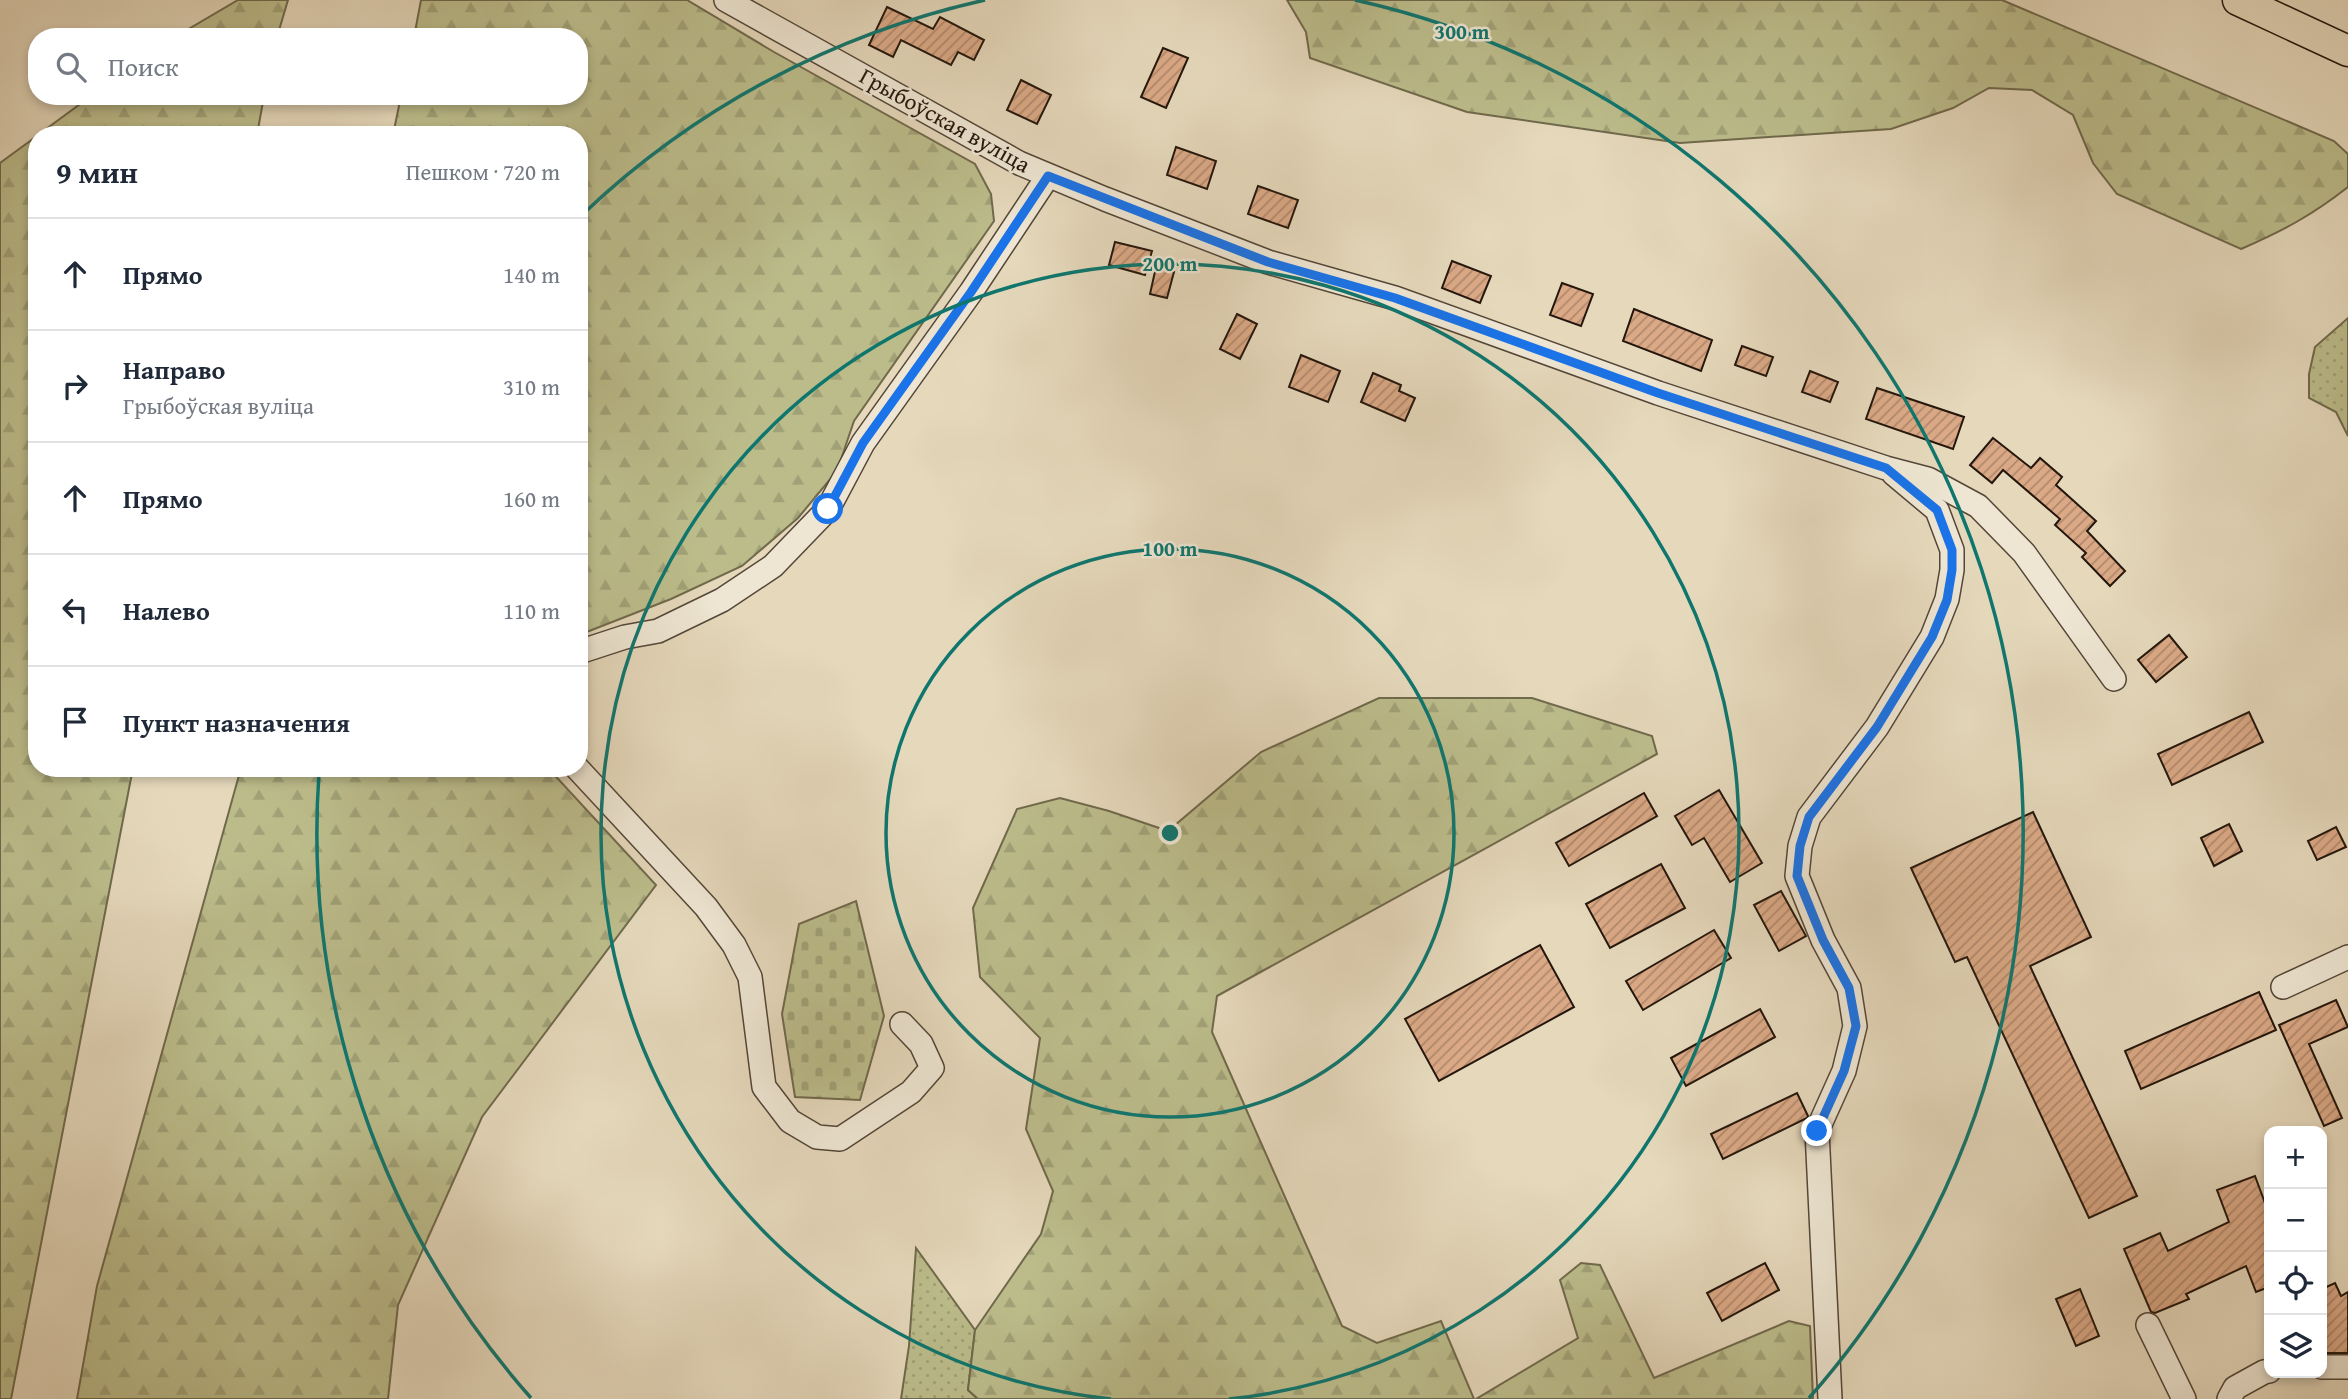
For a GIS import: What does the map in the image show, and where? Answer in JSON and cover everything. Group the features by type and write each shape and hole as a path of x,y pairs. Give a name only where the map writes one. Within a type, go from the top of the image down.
{"main road":[{"path":"2238,0 2348,51"}],"street":[{"name":"Грыбоўская вуліца","path":"726,0 1019,163 1048,176 1268,262 1395,298 1658,393 1886,468 1928,479 1978,506 2024,552 2114,679"},
{"path":"588,649 625,637 658,631 722,600 773,566 828,509 863,443 971,292 1048,176"},
{"path":"1830,1399 1817,1131 1844,1071 1856,1026 1849,988 1823,940 1797,876 1800,846 1809,817 1877,727 1932,637 1947,600 1952,570 1952,550 1937,510 1886,468"},
{"path":"586,777 706,907 734,946 750,977 764,1087 790,1121 817,1137 840,1139 911,1092 932,1068 921,1044 902,1024"},
{"path":"2283,987 2348,958"},
{"path":"2148,1325 2184,1399"},
{"path":"2327,1367 2348,1367"},
{"path":"2229,1399 2235,1388 2264,1374"}],"green space":[{"path":"238,0 288,0 280,28 190,28"},
{"path":"421,0 687,0 774,52 975,164 991,194 994,221 854,421 837,471 798,518 742,566 671,599 588,631 588,126 395,126 399,105 588,105 588,28 416,28"},
{"path":"1287,0 2002,0 2334,141 2348,154 2348,187 2297,222 2241,249 2117,194 2093,163 2073,115 2032,90 1989,88 1953,108 1891,129 1680,143 1467,112 1310,58 1306,32"},
{"path":"79,105 262,105 259,126 50,126"},
{"path":"28,143 28,777 131,777 11,1399 0,1399 0,163"},
{"path":"2348,318 2348,436 2336,412 2309,398 2309,374 2315,347"},
{"path":"1379,698 1532,698 1652,736 1657,754 1217,996 1212,1032 1342,1326 1377,1343 1441,1321 1474,1399 978,1399 968,1390 975,1330 1041,1234 1053,1191 1026,1129 1040,1038 980,977 973,908 1017,809 1060,798 1168,831 1261,752"},
{"path":"238,777 556,777 656,885 482,1117 398,1305 388,1399 77,1399 97,1286"},
{"path":"856,901 884,1016 860,1100 795,1097 782,1014 799,924"},
{"path":"916,1248 975,1330 968,1390 978,1399 901,1399 909,1346"},
{"path":"1581,1263 1600,1265 1654,1378 1789,1321 1810,1326 1813,1399 1476,1399 1578,1338 1560,1280"}],"building":[{"path":"887,7 933,29 940,17 984,40 974,60 958,52 951,65 901,40 893,57 869,45"},
{"path":"1163,48 1188,58 1166,108 1141,97"},
{"path":"1021,80 1051,95 1037,124 1007,110"},
{"path":"1176,147 1216,161 1207,189 1167,175"},
{"path":"1258,186 1298,200 1288,228 1248,214"},
{"path":"1115,242 1152,251 1145,275 1109,265"},
{"path":"1452,261 1491,276 1480,303 1442,288"},
{"path":"1156,267 1174,272 1167,298 1150,294"},
{"path":"1562,283 1593,294 1581,326 1550,315"},
{"path":"1634,309 1712,340 1701,371 1623,341"},
{"path":"1237,314 1257,324 1240,359 1220,349"},
{"path":"1742,346 1773,357 1766,376 1735,365"},
{"path":"1301,355 1340,371 1328,402 1289,387"},
{"path":"1810,371 1838,382 1830,402 1802,392"},
{"path":"1373,373 1401,385 1399,391 1415,398 1405,421 1361,402"},
{"path":"1877,388 1964,417 1953,449 1866,419"},
{"path":"1993,438 2031,468 2040,458 2062,477 2056,485 2096,521 2087,531 2125,571 2110,586 2082,557 2086,553 2055,525 2060,519 2003,470 1992,483 1970,465"},
{"path":"2169,635 2187,657 2156,682 2138,660"},
{"path":"2249,712 2263,742 2172,785 2158,754"},
{"path":"1719,790 1762,863 1730,882 1704,838 1692,845 1675,816"},
{"path":"1644,793 1657,816 1569,866 1556,843"},
{"path":"2033,812 2091,937 2030,966 2137,1196 2089,1218 1967,957 1955,962 1911,868"},
{"path":"2229,824 2242,851 2214,866 2201,838"},
{"path":"2336,827 2346,847 2317,860 2308,841"},
{"path":"1661,864 1685,908 1610,948 1586,904"},
{"path":"1781,891 1806,936 1779,951 1754,905"},
{"path":"1714,930 1731,958 1643,1010 1626,981"},
{"path":"1540,945 1574,1007 1439,1081 1405,1019"},
{"path":"2259,992 2276,1030 2141,1089 2125,1051"},
{"path":"2336,1000 2348,1027 2309,1044 2342,1118 2324,1126 2279,1025"},
{"path":"1760,1009 1775,1037 1686,1086 1671,1058"},
{"path":"1797,1093 1807,1118 1723,1159 1711,1134"},
{"path":"2255,1176 2264,1200 2264,1289 2256,1292 2246,1266 2186,1294 2189,1299 2155,1313 2151,1312 2124,1249 2160,1233 2168,1251 2229,1222 2217,1190"},
{"path":"1765,1263 1779,1290 1722,1321 1707,1293"},
{"path":"2335,1283 2341,1296 2348,1292 2348,1353 2327,1353 2327,1287"},
{"path":"2080,1289 2099,1336 2076,1346 2056,1299"}],"route":[{"path":"828,509 863,443 971,292 1048,176 1268,262 1395,298 1658,393 1886,468 1937,510 1952,550 1952,570 1947,600 1932,637 1877,727 1809,817 1800,846 1797,876 1823,940 1849,988 1856,1026 1844,1071 1817,1131"}]}
